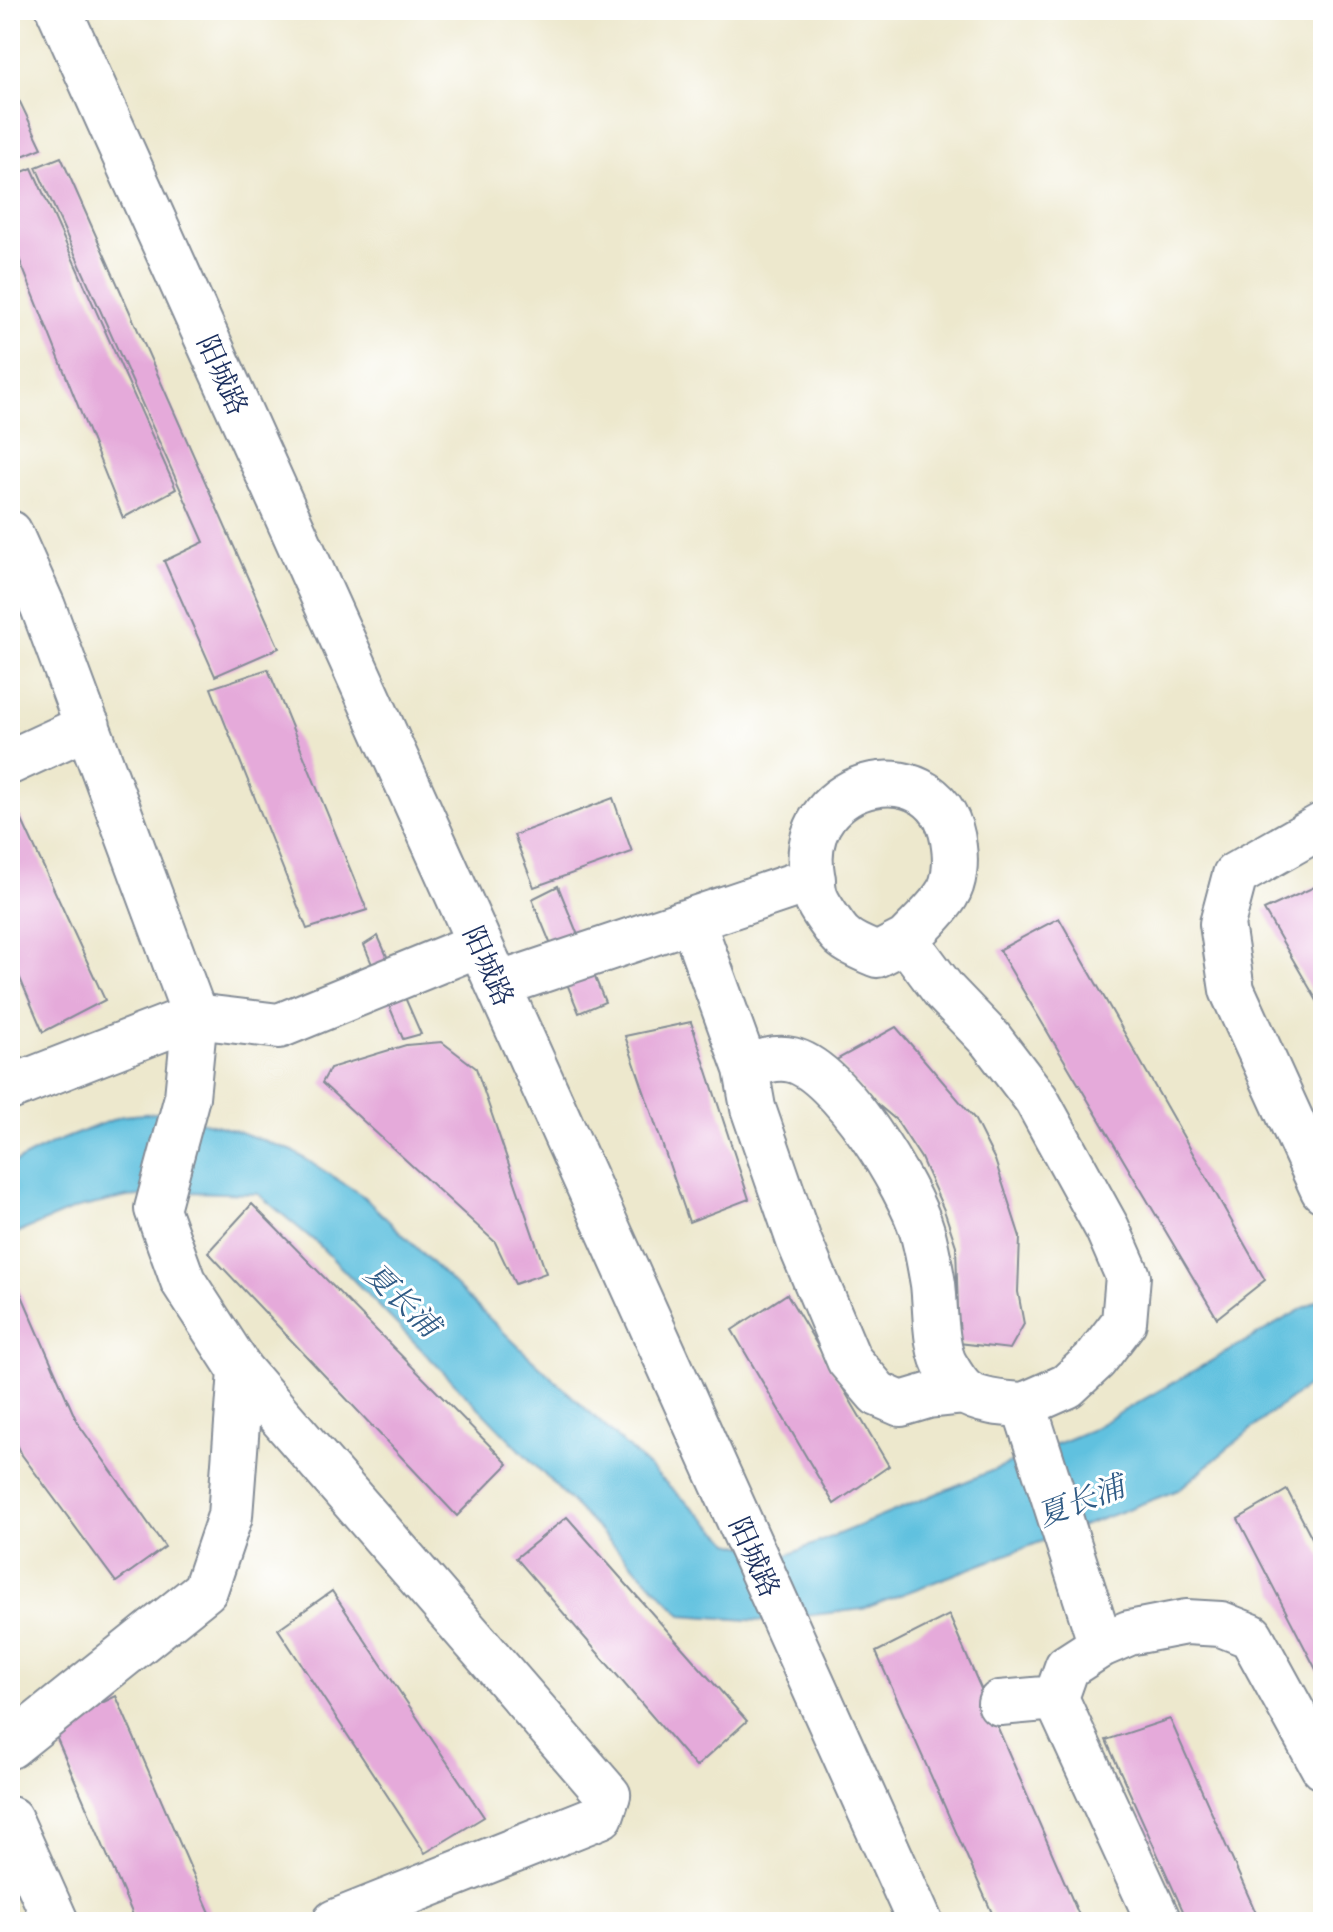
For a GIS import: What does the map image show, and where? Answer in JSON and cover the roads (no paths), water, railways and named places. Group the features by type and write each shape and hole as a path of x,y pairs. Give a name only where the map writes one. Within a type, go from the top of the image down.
{"street":[{"name":"阳城路","path":"59,10 920,1922"},
{"path":"10,533 43,607 195,1016 187,1097 157,1209 183,1281 241,1371 608,1795 601,1816 335,1922"},
{"path":"10,762 88,726"},
{"path":"874,784 902,784 933,798 952,826 956,862 948,893 906,940 877,955 843,938 816,898 808,852 823,813 848,794 874,784"},
{"path":"1323,825 1235,875 1222,924 1232,990 1323,1190"},
{"path":"498,985 813,879"},
{"path":"692,920 746,1069 753,1108 799,1241 849,1360 878,1394 901,1404 928,1396 965,1392 996,1402 1029,1420 1101,1645"},
{"path":"906,940 944,991 991,1040 1036,1099 1101,1218 1128,1276 1124,1322 1095,1360 1029,1420"},
{"path":"10,1088 195,1016 279,1026 480,944"},
{"path":"746,1069 767,1059 793,1060 818,1073 851,1107 872,1137 921,1228 945,1365 965,1392"},
{"path":"10,1746 205,1590 230,1516 241,1371"},
{"path":"1159,1922 1056,1698 1067,1667 1101,1645 1129,1633 1186,1622 1221,1624 1251,1636 1323,1767"},
{"path":"1000,1703 1056,1698"},
{"path":"10,1819 56,1922"}],"water":[{"name":"夏长浦","path":"166,1112 237,1131 293,1151 363,1196 520,1348 731,1543 783,1557 1088,1431 1323,1297 1323,1375 1271,1413 1178,1490 863,1609 762,1621 682,1615 318,1244 258,1194 186,1192 127,1197 74,1209 10,1236 10,1165 51,1144 122,1116"}]}
